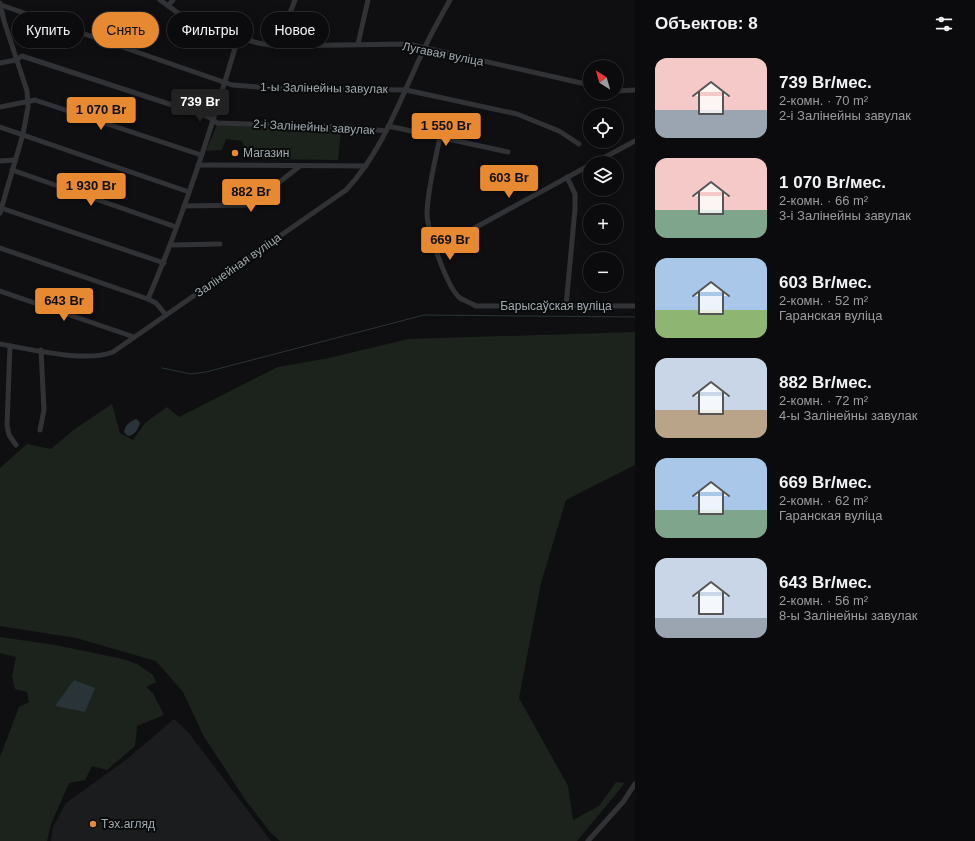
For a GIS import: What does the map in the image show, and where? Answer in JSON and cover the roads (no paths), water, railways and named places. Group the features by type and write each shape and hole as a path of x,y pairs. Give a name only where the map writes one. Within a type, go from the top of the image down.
{"street":[{"name":"Лугавая вуліца","path":"160,0 176,12"},
{"path":"168,6 173,0"},
{"path":"290,12 295,0"},
{"path":"358,44 368,0"},
{"name":"Залінейная вуліца","path":"0,344 102,356 112,352 346,190 366,166 387,129 425,48 450,0"},
{"path":"1,4 2,22 16,60 28,100 28,114 2,200 1,211 164,263"},
{"name":"1-ы Залінейны завулак","path":"1,4 232,85 271,88 406,90 517,114 559,131 579,144"},
{"name":"Лугавая вуліца","path":"329,45 408,44 583,83"},
{"path":"148,299 164,263 184,206 235,48"},
{"name":"2-і Залінейны завулак","path":"16,60 22,56 209,117 217,123 351,127 359,132 369,129 387,129 440,137 508,152"},
{"path":"0,63 16,60"},
{"path":"623,91 635,90"},
{"path":"0,107 28,100 35,100 201,155"},
{"path":"0,127 188,192"},
{"path":"440,137 428,195 427,215 436,249 583,169"},
{"path":"607,156 635,141"},
{"path":"0,161 15,160"},
{"path":"198,165 366,166"},
{"path":"184,206 250,205 300,166"},
{"path":"12,170 176,227"},
{"path":"566,306 575,209 575,194 567,178"},
{"path":"170,245 220,244"},
{"path":"0,248 148,299 156,303 166,315"},
{"name":"Барысаўская вуліца","path":"436,249 447,277 459,297 476,306 635,306"},
{"path":"0,291 134,337"},
{"path":"10,346 7,425 9,436 16,445"},
{"path":"40,430 44,410 41,350"},
{"path":"588,841 623,802 635,784"}],"waterway":[{"path":"162,368 191,374 206,372 424,315 635,317"}],"place":[{"name":"Магазин","path":"235,153"},
{"name":"Тэх.агляд","path":"93,824"}]}
